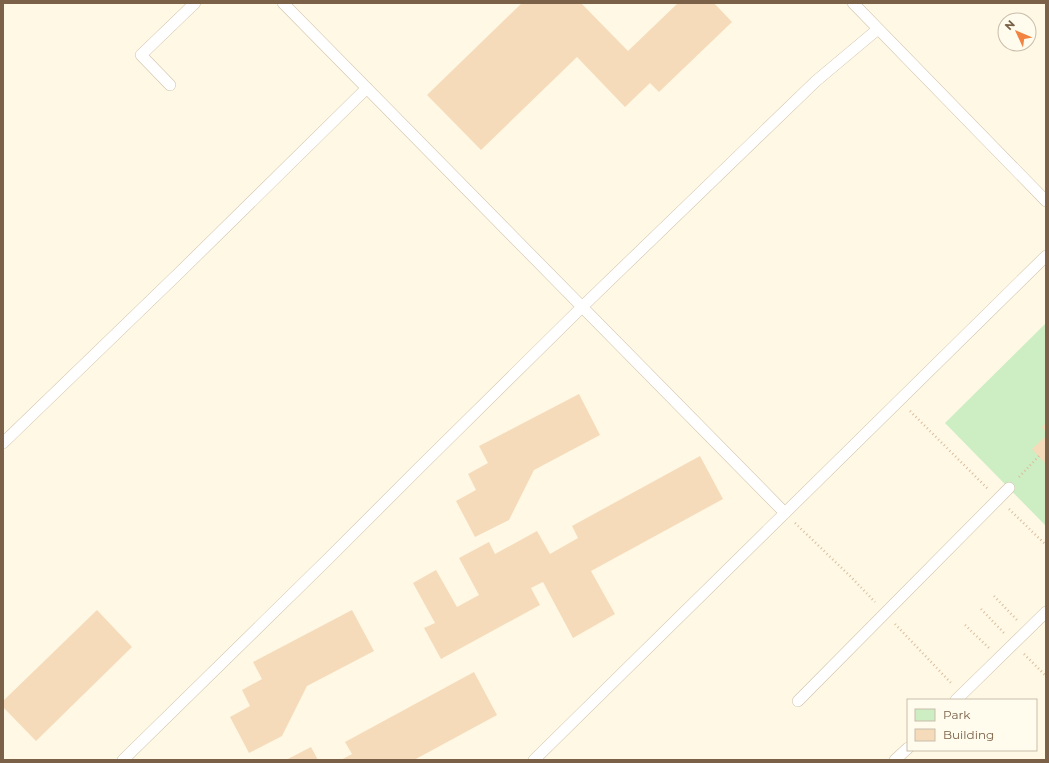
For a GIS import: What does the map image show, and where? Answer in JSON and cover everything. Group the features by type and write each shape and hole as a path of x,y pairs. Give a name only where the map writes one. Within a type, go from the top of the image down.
{"lane":[{"path":"170,85 141,55 195,3"},
{"path":"283,3 785,513"},
{"path":"853,3 1046,201"},
{"path":"123,760 582,307 816,82 878,29"},
{"path":"3,444 367,88"},
{"path":"534,760 1046,256"},
{"path":"798,701 1009,488"},
{"path":"959,697 1046,612"},
{"path":"895,760 907,749"}],"path":[{"path":"899,400 964,465"},
{"path":"1009,488 1039,456"},
{"path":"785,513 851,577"},
{"path":"994,596 1028,630"},
{"path":"981,609 1013,644 1046,676"},
{"path":"965,625 999,658"},
{"path":"929,661 959,697"}],"green space":[{"path":"1046,323 1046,526 945,423"}],"building":[{"path":"522,3 581,3 628,51 678,3 714,3 732,22 659,92 650,83 625,107 577,57 481,150 427,95"},
{"path":"579,394 600,435 534,470 509,520 475,537 456,501 476,490 468,474 488,463 479,446"},
{"path":"1046,423 1046,432 1042,427"},
{"path":"1046,436 1046,462 1045,463 1032,449"},
{"path":"700,456 723,499 591,571 615,614 573,638 543,582 531,588 540,605 441,659 424,628 435,623 413,583 436,570 457,607 479,595 459,558 489,542 495,554 537,531 550,554 578,538 572,526"},
{"path":"97,610 132,647 36,741 3,707 3,701"},
{"path":"352,610 374,651 307,686 282,736 249,753 230,717 250,706 242,690 262,679 253,662"},
{"path":"474,672 497,715 414,760 341,760 352,754 345,742"},
{"path":"311,747 318,760 286,760"}]}
